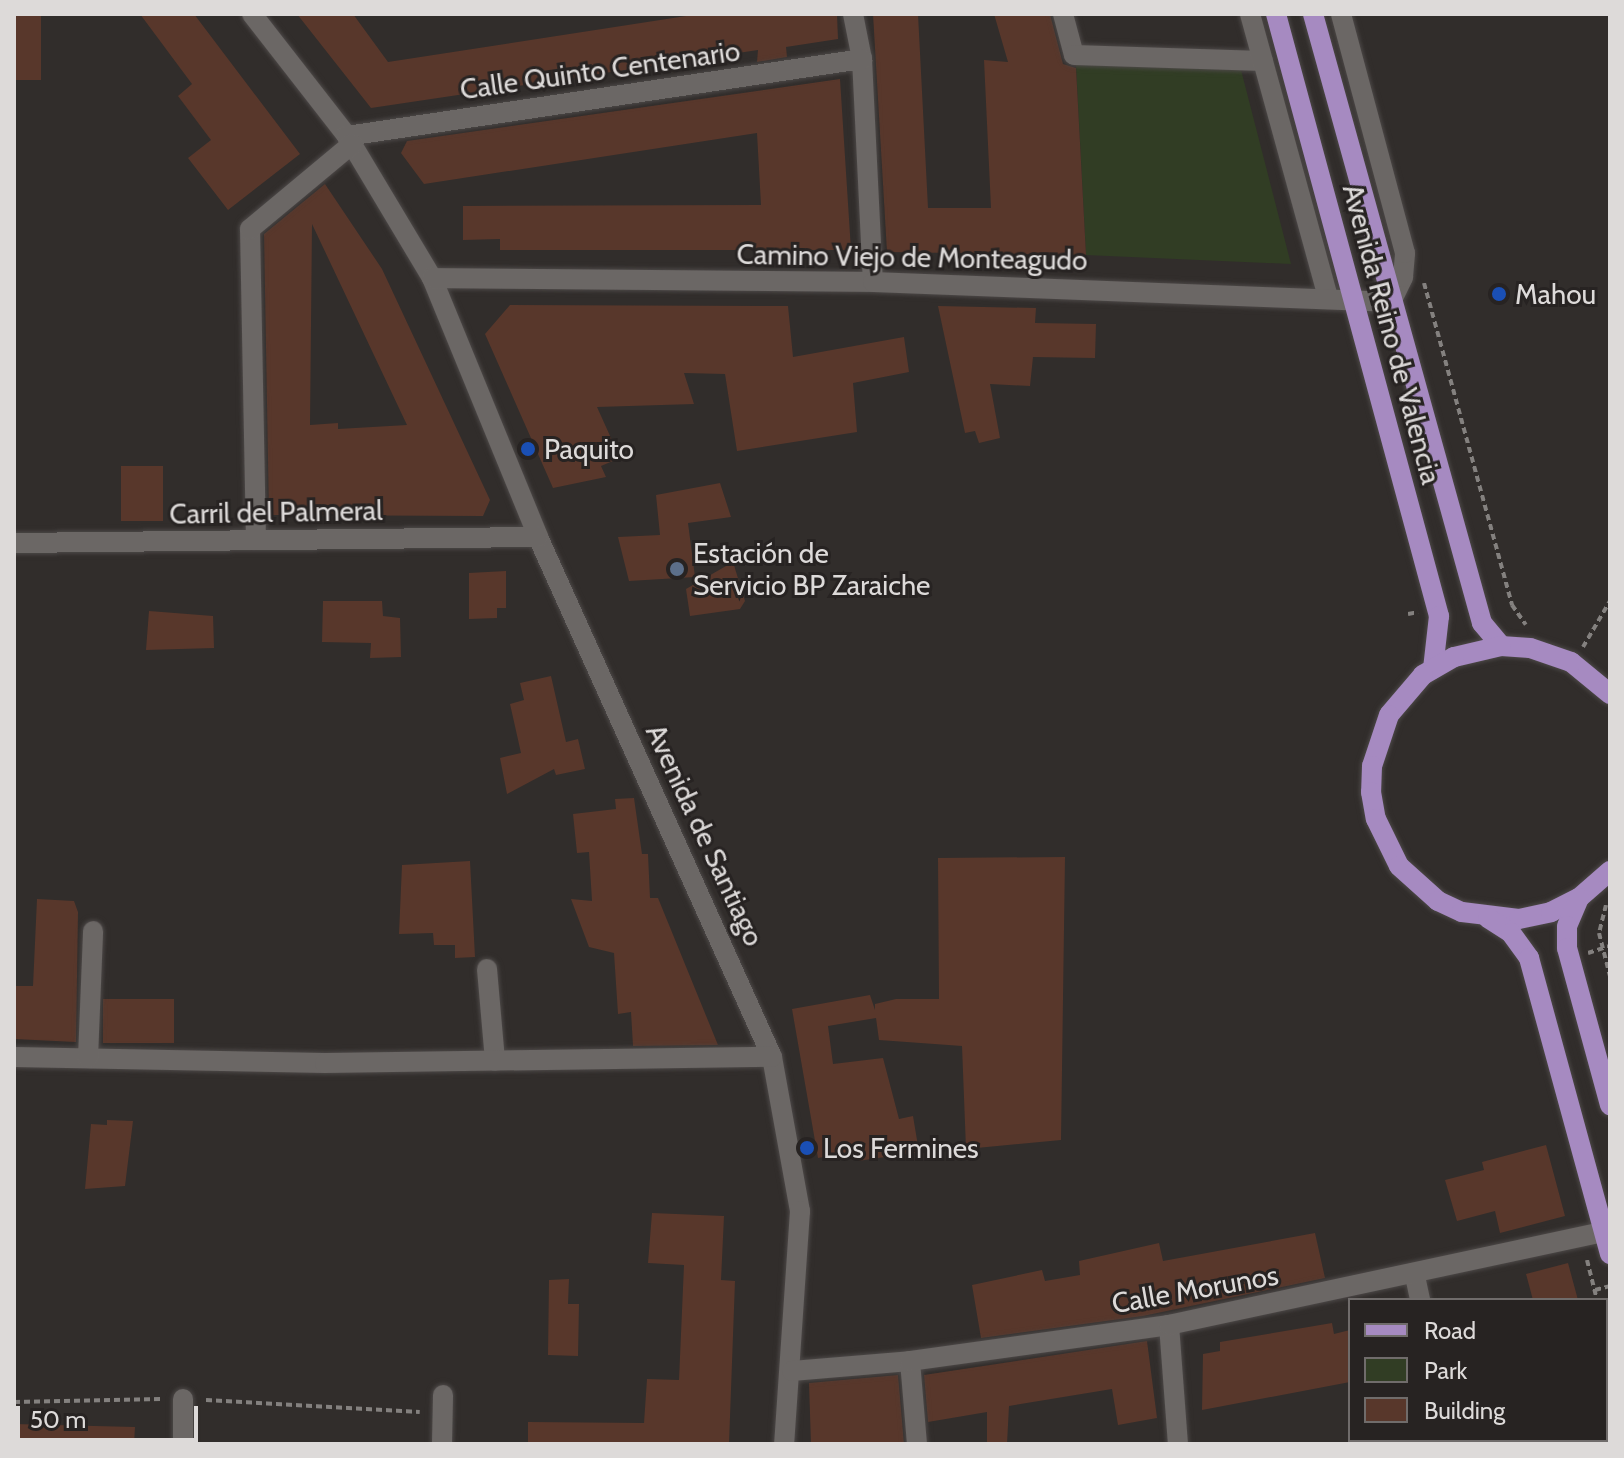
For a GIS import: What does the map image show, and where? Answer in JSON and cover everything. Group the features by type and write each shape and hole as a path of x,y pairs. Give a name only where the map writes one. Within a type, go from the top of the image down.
{"main road":[{"name":"Avenida Reino de Valencia","path":"1276,14 1439,616 1433,669"},
{"name":"Avenida Reino de Valencia","path":"1313,14 1482,623 1501,646"},
{"path":"1610,694 1575,651 1501,646 1454,657 1433,669 1404,694 1378,740 1372,766 1376,819 1399,866 1417,885 1450,906 1488,918 1511,933 1529,958 1610,1254"},
{"path":"1488,918 1519,919 1579,898 1610,871"},
{"path":"1579,898 1567,926 1567,948 1610,1105"}],"street":[{"name":"Avenida de Santiago","path":"252,14 349,140 432,278 538,537 772,1057 800,1211 792,1371 784,1444"},
{"path":"853,14 862,59 873,282"},
{"path":"1063,14 1074,55 1263,61"},
{"path":"1250,14 1328,298"},
{"path":"1341,14 1405,253 1403,277 1391,302"},
{"name":"Calle Quinto Centenario","path":"349,140 862,59"},
{"path":"256,540 250,229 349,140"},
{"name":"Camino Viejo de Monteagudo","path":"432,278 873,282 1391,302"},
{"name":"Carril del Palmeral","path":"14,543 538,537"},
{"path":"88,1058 93,931"},
{"path":"487,969 495,1061"},
{"path":"14,1057 495,1061 772,1057"},
{"name":"Calle Morunos","path":"792,1371 910,1361 1169,1325 1415,1276 1604,1232"},
{"path":"1415,1276 1420,1298"},
{"path":"1169,1325 1178,1444"},
{"path":"910,1361 917,1444"},
{"path":"183,1399 183,1444"},
{"path":"442,1444 443,1404"}],"path":[{"path":"1422,276 1515,614 1533,628"},
{"path":"1594,654 1575,651 1610,601"},
{"path":"1610,899 1599,924 1610,976"},
{"path":"1595,1290 1610,1286"},
{"path":"14,1402 183,1399 443,1404"}],"green space":[{"path":"1239,62 1291,264 1086,255 1076,65"}],"building":[{"path":"14,14 41,14 41,80 14,80"},
{"path":"140,14 194,14 300,154 228,210 188,158 211,140 178,96 192,84"},
{"path":"297,14 353,14 388,62 699,14 837,14 838,39 786,47 787,57 757,62 758,50 371,108"},
{"path":"873,14 918,14 928,208 991,208 984,60 1008,62 994,14 1050,14 1063,64 1076,68 1086,255 887,252"},
{"path":"840,79 851,250 500,250 500,239 463,240 463,206 761,205 757,133 424,184 401,153 407,141"},
{"path":"325,184 382,269 490,500 483,516 269,515 264,234","holes":["312,224 407,425 338,429 338,423 310,425"]},
{"path":"510,305 788,306 793,357 904,337 909,372 853,383 857,432 737,451 725,374 684,373 694,404 597,407 620,458 601,466 606,477 553,488 485,334"},
{"path":"938,306 1036,308 1035,323 1096,324 1095,358 1033,357 1030,386 990,384 1000,438 979,443 975,431 965,433"},
{"path":"121,466 163,466 163,521 121,521"},
{"path":"720,483 731,517 688,523 695,577 629,581 618,537 660,535 656,495"},
{"path":"733,562 745,601 740,609 690,616 686,589"},
{"path":"506,571 506,608 497,608 497,618 469,619 469,573"},
{"path":"323,601 382,601 383,616 400,618 401,657 370,658 371,643 322,642"},
{"path":"149,611 213,616 214,648 146,650"},
{"path":"551,676 566,742 578,739 585,769 556,775 554,769 507,794 500,758 521,753 510,704 524,700 520,683"},
{"path":"634,798 642,854 648,854 650,898 658,898 718,1045 633,1046 631,1012 618,1014 614,953 589,947 571,899 592,901 589,852 577,853 573,814 616,809 615,799"},
{"path":"1065,857 1061,1140 966,1149 962,1046 879,1040 876,1018 828,1026 833,1064 883,1058 899,1119 913,1116 919,1152 858,1161 855,1152 818,1158 792,1009 870,995 875,1010 875,1004 896,999 939,999 938,858"},
{"path":"470,861 475,957 455,958 455,945 434,945 433,933 399,934 402,865"},
{"path":"37,899 74,901 78,912 76,1042 14,1039 14,986 33,986"},
{"path":"103,999 174,999 174,1043 103,1043"},
{"path":"107,1120 133,1121 125,1186 85,1189 91,1124 107,1125"},
{"path":"1546,1145 1565,1216 1500,1233 1495,1211 1457,1221 1445,1180 1484,1170 1482,1162"},
{"path":"652,1213 724,1216 721,1280 735,1281 729,1444 528,1444 528,1422 644,1423 647,1379 679,1380 684,1265 648,1263"},
{"path":"1315,1233 1325,1278 1143,1316 981,1338 972,1285 1042,1270 1045,1281 1080,1275 1079,1261 1159,1243 1163,1261"},
{"path":"1568,1263 1577,1298 1532,1298 1526,1274"},
{"path":"569,1279 568,1304 579,1304 578,1356 548,1355 549,1280"},
{"path":"1332,1323 1334,1334 1348,1330 1348,1382 1202,1410 1203,1354 1220,1351 1220,1342"},
{"path":"1147,1341 1157,1418 1118,1425 1112,1389 1009,1406 1007,1444 987,1444 987,1412 928,1422 924,1375"},
{"path":"898,1375 904,1444 811,1444 809,1383"},
{"path":"14,1424 135,1427 134,1444 14,1444"}],"place":[{"name":"Mahou","path":"1499,294"},
{"name":"Paquito","path":"528,449"},
{"name":"Estación de Servicio BP Zaraiche","path":"677,569"},
{"name":"Los Fermines","path":"807,1148"}]}
